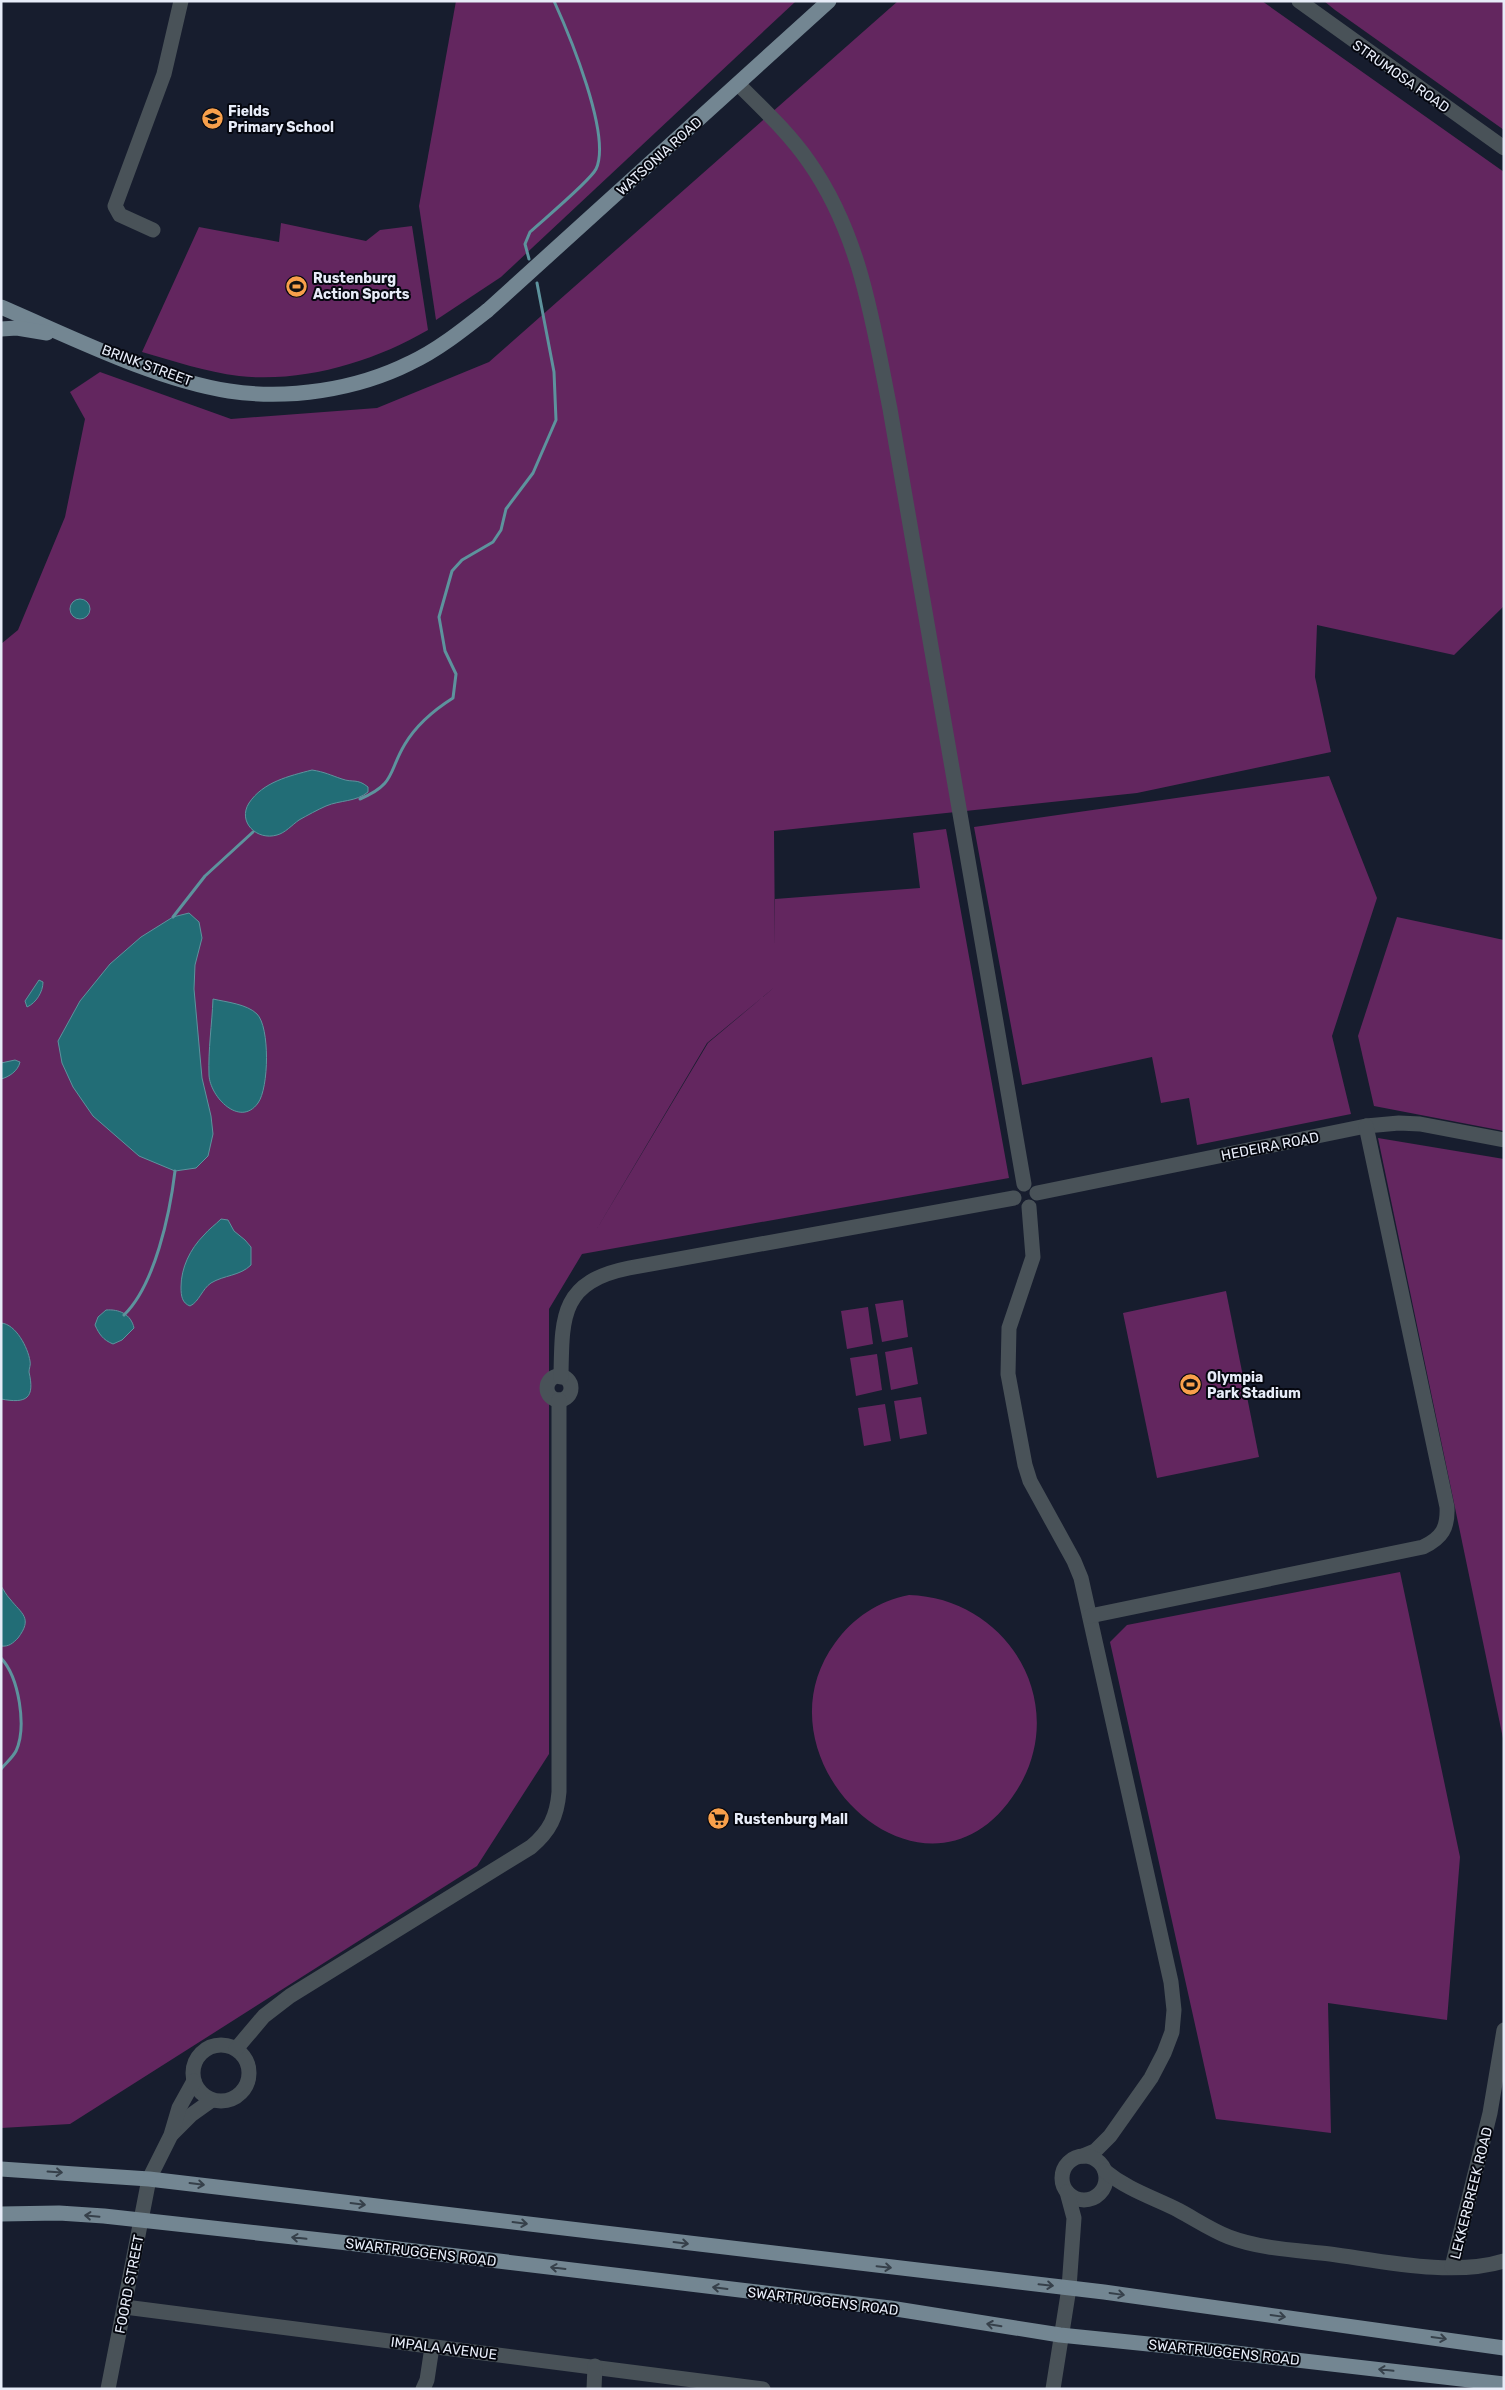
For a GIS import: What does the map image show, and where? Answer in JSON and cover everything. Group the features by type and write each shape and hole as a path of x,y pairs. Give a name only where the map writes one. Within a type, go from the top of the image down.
{"main road":[{"name":"WATSONIA ROAD","path":"488,310 829,1"},
{"name":"BRINK STREET","path":"1,308 157,372 228,391 260,394 296,393 337,387 386,374 412,363 433,350 488,310"},
{"path":"1,329 17,328 71,336"},
{"path":"1,2169 148,2178 1069,2288 1504,2348"},
{"name":"SWARTRUGGENS ROAD","path":"1,2214 59,2213 358,2244 880,2307 1060,2335 1504,2384"}],"street":[{"path":"153,230 120,215 115,206 164,74 181,1"},
{"name":"STRUMOSA ROAD","path":"1299,1 1504,148"},
{"path":"738,84 783,129 809,162 832,198 848,233 866,294 890,410 1024,1184"},
{"name":"HEDEIRA ROAD","path":"1037,1193 1366,1126 1399,1123 1420,1124 1504,1140"},
{"path":"1090,1616 1423,1547 1435,1541 1444,1532 1447,1521 1447,1507 1366,1126"},
{"path":"1024,1184 1032,1185 1037,1193 1036,1202 1029,1207 1022,1206 1014,1198 1015,1191 1024,1184"},
{"path":"236,2049 274,2007 531,1847 542,1837 556,1816 560,1792 559,1400 566,1398 570,1391 568,1380 561,1377 562,1330 568,1307 577,1294 598,1276 667,1261 1014,1198"},
{"path":"1029,1207 1033,1256 1009,1328 1008,1374 1025,1465 1037,1496 1074,1561 1081,1578 1171,1982 1174,2010 1172,2032 1164,2054 1151,2078 1110,2136 1095,2151 1071,2161 1063,2172 1062,2179 1074,2218 1069,2288 1060,2335 1053,2389"},
{"name":"LEKKERBREEK ROAD","path":"1452,2267 1497,2114 1504,2030"},
{"path":"171,2135 191,2115 212,2100 230,2099 244,2088 249,2071 243,2055 227,2045 208,2048 195,2062 193,2071 194,2081 198,2090 212,2100"},
{"path":"171,2135 179,2108 194,2081"},
{"name":"FOORD STREET","path":"108,2389 148,2178 171,2135"},
{"path":"1074,2218 1105,2182 1105,2151 1110,2136"},
{"path":"1083,2156 1095,2160 1104,2170 1128,2188 1148,2194 1229,2237 1256,2245 1423,2266 1452,2267 1494,2264 1504,2261"},
{"path":"1067,2192 1079,2200 1128,2188"},
{"name":"IMPALA AVENUE","path":"125,2306 762,2389"},
{"path":"423,2389 432,2347"},
{"path":"594,2389 595,2366"}],"shaded area":[{"path":"456,1 795,2 501,277 436,320 419,206"},
{"path":"898,1 1262,1 1504,172 1504,606 1454,655 1317,625 1315,677 1331,752 1137,793 774,831 775,946 775,899 920,888 913,833 946,829 1009,1178 582,1254 549,1309 549,1754 477,1866 70,2124 1,2128 1,644 18,630 65,517 85,419 70,392 100,372 231,419 377,408 489,362","holes":["776,986 708,1043 595,1232 707,1043"]},
{"path":"1324,1 1504,1 1504,130 1335,10"},
{"name":"Rustenburg Action Sports","path":"281,223 366,241 380,230 412,226 428,330 384,352 337,368 288,376 239,376 214,372 142,352 199,227 279,242"},
{"path":"76,599 84,599 90,605 90,613 84,619 76,619 70,613 70,605"},
{"path":"312,770 361,783 368,787 368,792 358,798 331,804 299,820 280,834 270,836 256,833 247,823 245,817 249,803 255,796 277,781"},
{"path":"1329,776 1377,898 1332,1036 1351,1114 1197,1145 1189,1098 1161,1103 1152,1057 1022,1085 974,827"},
{"path":"189,913 199,922 202,938 195,965 194,989 202,1078 211,1116 213,1134 208,1156 196,1168 175,1171 139,1156 93,1116 73,1087 62,1063 58,1041 80,1001 110,964 141,937 173,917"},
{"path":"1397,917 1504,940 1504,1131 1374,1106 1358,1036"},
{"path":"39,980 43,982 40,993 36,1000 27,1007 25,1001"},
{"path":"213,999 248,1008 257,1014 261,1021 266,1044 266,1072 262,1095 258,1103 251,1110 235,1111 227,1107 220,1100 211,1084 209,1056"},
{"path":"15,1060 20,1062 15,1071 1,1079 1,1063"},
{"path":"1378,1138 1504,1159 1504,1743"},
{"path":"221,1219 228,1220 234,1231 251,1247 251,1265 247,1269 211,1283 196,1302 190,1306 187,1305 182,1299 181,1293 181,1280 185,1266 199,1240"},
{"name":"Olympia Park Stadium","path":"1226,1291 1259,1457 1157,1478 1123,1313"},
{"path":"903,1300 908,1337 882,1342 875,1304"},
{"path":"868,1307 873,1344 847,1349 841,1311"},
{"path":"106,1310 124,1313 130,1319 134,1328 122,1340 113,1344 102,1336 95,1325 98,1317"},
{"path":"1,1323 6,1324 16,1332 29,1356 31,1388 30,1393 23,1400 1,1399"},
{"path":"912,1347 918,1384 891,1390 885,1352"},
{"path":"877,1354 882,1390 856,1396 850,1358"},
{"path":"921,1397 927,1434 900,1439 894,1401"},
{"path":"885,1404 891,1441 864,1446 858,1408"},
{"path":"1400,1572 1460,1857 1447,2020 1328,2003 1331,2133 1216,2119 1110,1642 1127,1625"},
{"path":"1,1586 22,1613 25,1621 25,1626 18,1638 6,1646 1,1646"},
{"path":"909,1595 944,1601 975,1615 1001,1635 1020,1661 1033,1691 1037,1724 1032,1757 1017,1790 980,1829 939,1843 898,1837 860,1814 831,1779 814,1736 814,1689 835,1643 858,1618 867,1612 877,1606"}],"waterway":[{"path":"529,259 525,244 530,232 592,175 596,169 599,154 598,133 587,85 554,1"},
{"path":"360,799 380,788 386,782 405,744 415,730 453,698 456,674 445,651 439,617 452,571 462,560 493,542 501,530 506,509 533,473 556,420 554,372 537,283"},
{"path":"173,917 205,876 253,832"},
{"path":"124,1315 135,1302 144,1286 159,1248 165,1227 175,1171"},
{"path":"1,1658 7,1666 17,1689 21,1716 21,1729 16,1751 1,1769"}],"place":[{"name":"Fields Primary School","path":"212,119"},
{"name":"Rustenburg Action Sports","path":"297,286"},
{"name":"Olympia Park Stadium","path":"1191,1385"},
{"name":"Rustenburg Mall","path":"718,1819"}]}
